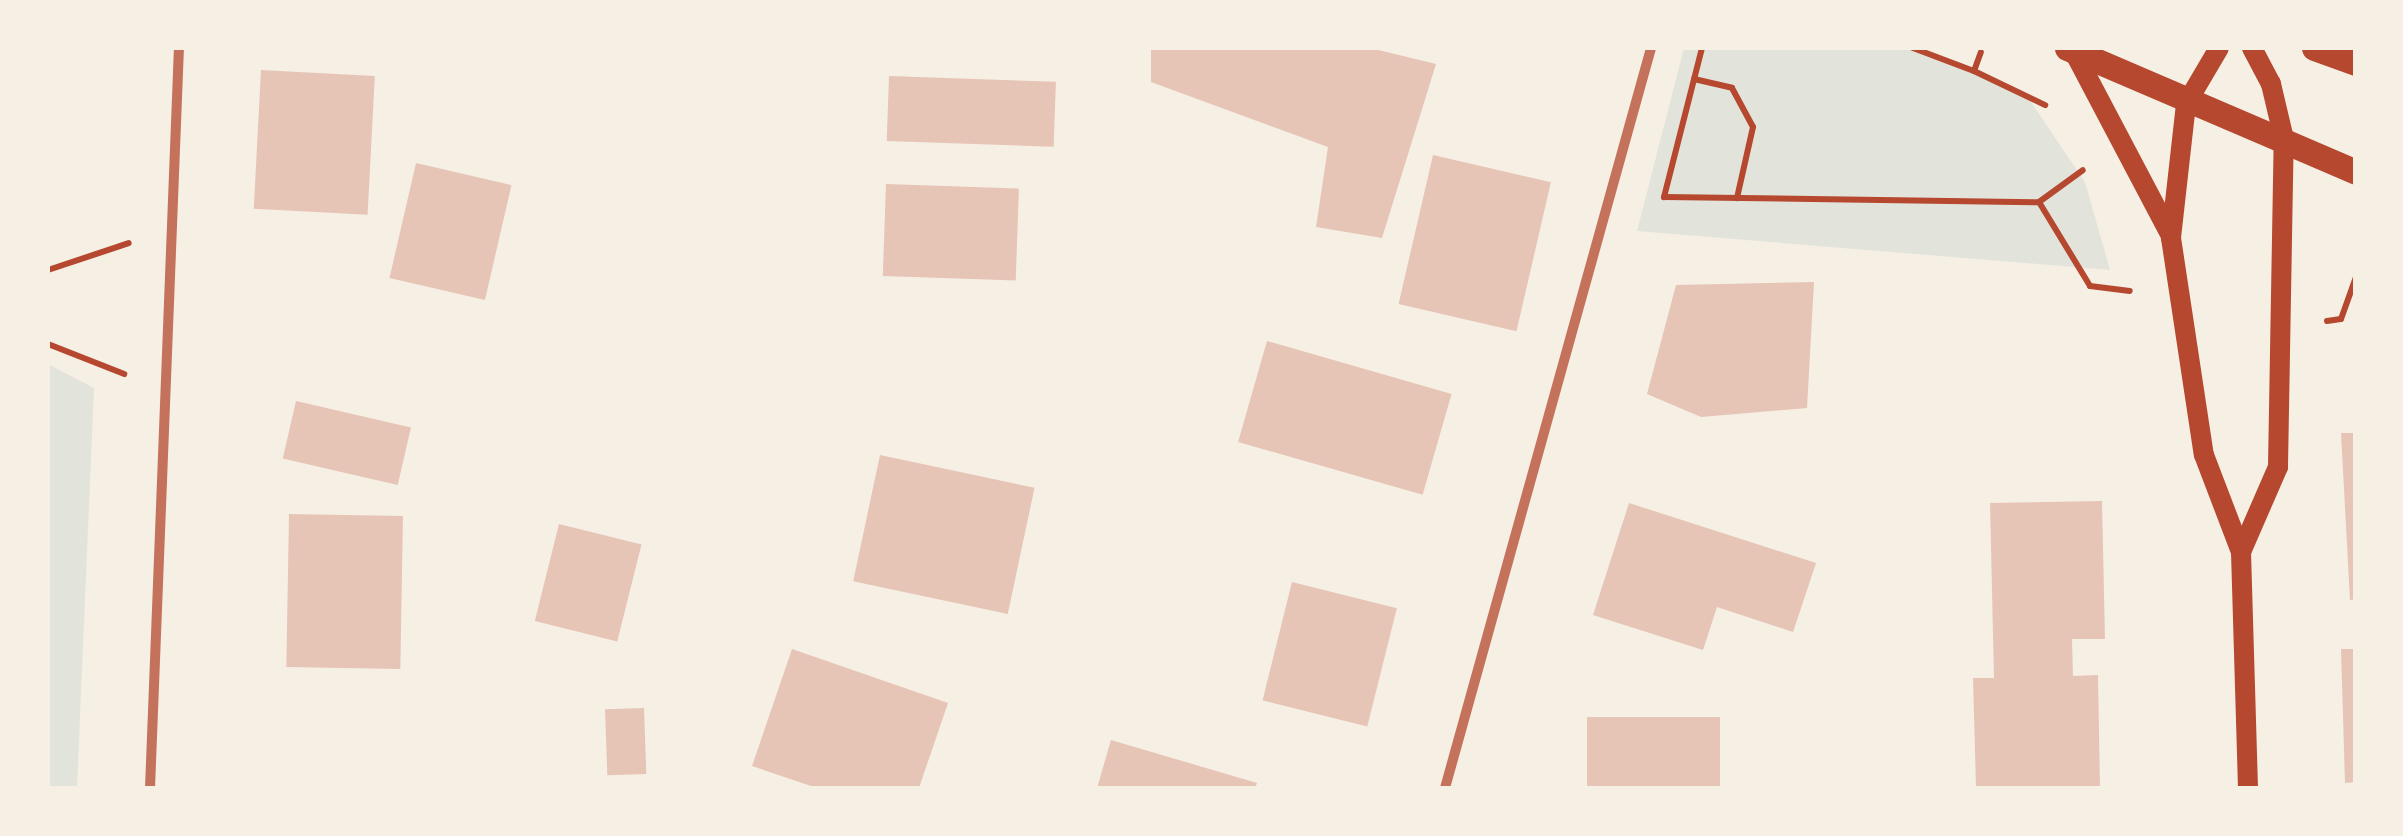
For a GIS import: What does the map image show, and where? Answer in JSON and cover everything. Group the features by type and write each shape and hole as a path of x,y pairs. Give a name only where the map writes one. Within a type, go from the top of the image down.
{"main road":[{"path":"2219,48 2186,104 2172,238 2204,455 2241,552 2248,788"},
{"path":"2241,552 2278,467 2284,139 2271,84 2252,48"},
{"path":"2314,48 2356,63"},
{"path":"2070,49 2186,104 2284,139 2356,172"},
{"path":"2070,49 2172,238"}],"street":[{"path":"150,788 179,48"},
{"path":"1445,788 1651,48"}],"path":[{"path":"1702,48 1664,197 2040,202 2093,164"},
{"path":"1913,48 2048,107"},
{"path":"1974,72 1981,52"},
{"path":"1694,80 1732,88 1753,127 1738,198"},
{"path":"2040,202 2090,286 2130,291 2132,308"},
{"path":"48,270 173,228"},
{"path":"2321,322 2341,319 2356,276"},
{"path":"48,344 167,391"}],"shaded area":[{"path":"1684,48 1922,48 2027,96 2085,182 2110,270 1637,231"},
{"path":"48,364 94,388 77,788 48,788"}],"building":[{"path":"1151,48 1370,48 1436,64 1382,238 1316,227 1328,147 1151,82"},
{"path":"261,70 375,76 368,215 254,209"},
{"path":"889,76 1056,82 1054,147 887,141"},
{"path":"1433,155 1551,182 1516,331 1399,304"},
{"path":"416,163 511,185 485,300 389,278"},
{"path":"886,184 1019,189 1016,281 883,276"},
{"path":"1814,282 1807,408 1701,417 1647,394 1676,285"},
{"path":"1267,341 1452,394 1423,495 1238,442"},
{"path":"296,401 411,428 398,485 283,458"},
{"path":"2341,433 2356,433 2356,599 2350,600"},
{"path":"880,455 1035,488 1008,614 853,581"},
{"path":"2102,501 2105,639 2072,639 2073,676 2098,675 2100,788 1976,788 1973,678 1994,678 1990,503"},
{"path":"1629,503 1816,563 1793,632 1717,607 1703,650 1593,615"},
{"path":"289,514 403,516 400,669 286,667"},
{"path":"559,524 641,545 617,642 535,621"},
{"path":"1292,582 1397,608 1367,727 1262,700"},
{"path":"792,649 948,703 919,788 817,788 752,766"},
{"path":"2341,649 2356,649 2356,782 2345,783"},
{"path":"644,708 646,774 607,775 605,709"},
{"path":"1587,717 1720,717 1720,788 1587,788"},
{"path":"1111,740 1257,783 1255,788 1097,788"}]}
